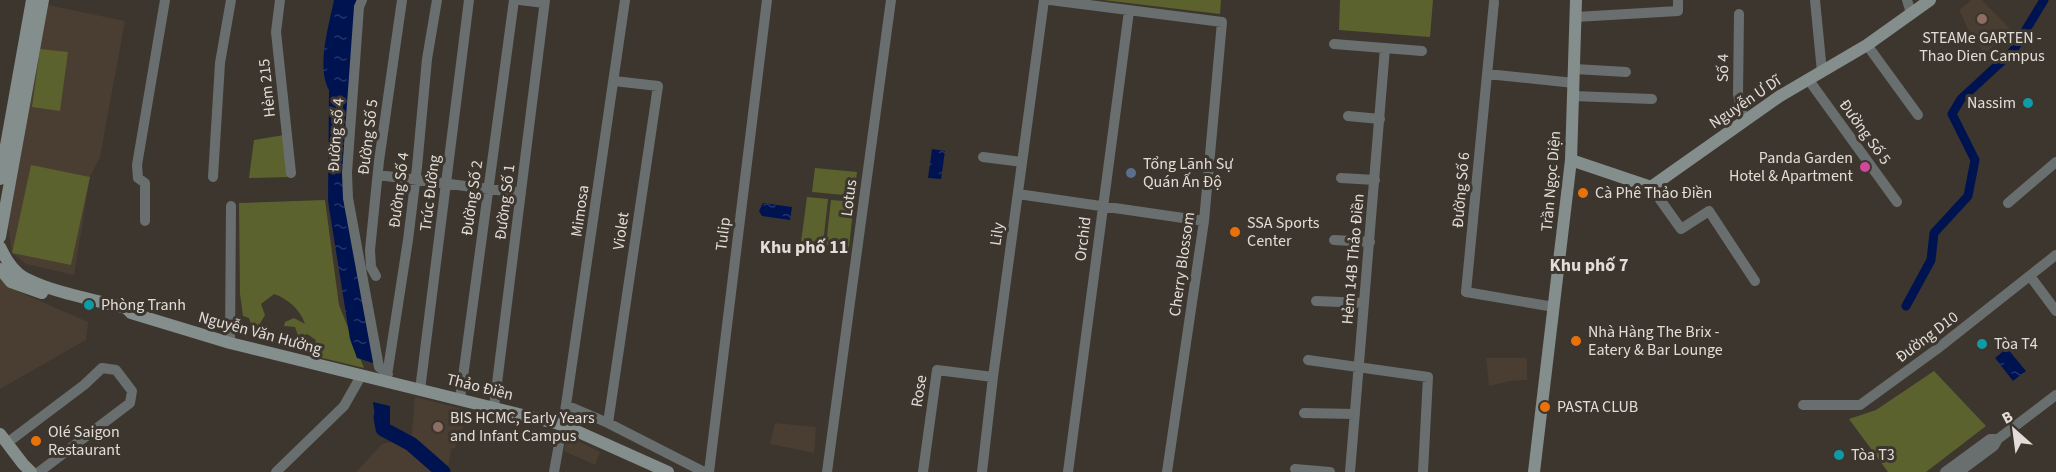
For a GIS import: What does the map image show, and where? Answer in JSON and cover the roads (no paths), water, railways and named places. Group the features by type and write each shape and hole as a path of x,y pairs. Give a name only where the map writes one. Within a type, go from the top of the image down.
{"main road":[{"path":"0,237 30,40 32,0"},
{"path":"0,179 30,40 43,0"},
{"name":"Trần Ngọc Diện","path":"1534,472 1572,160 1576,0"},
{"name":"Nguyễn Ư Dĩ","path":"1651,187 1780,96 1867,45 1930,0"},
{"path":"1572,160 1651,187"},
{"name":"Nguyễn Văn Hưởng","path":"0,247 14,270 21,276 63,292 126,308 131,313 230,343 361,376 385,379"},
{"name":"Nguyễn Văn Hưởng","path":"0,269 11,282 62,301 123,315 131,313"},
{"name":"Thảo Điền","path":"385,379 420,390 563,425 668,472"},
{"path":"3,438 31,472"}],"street":[{"path":"145,221 144,183 138,178 137,165 165,0"},
{"path":"213,177 220,63 231,0"},
{"name":"Hẻm 215","path":"280,0 276,32 291,173"},
{"name":"Đường số 4","path":"362,0 359,7 347,173 348,198 379,367 385,379"},
{"name":"Đường Số 5","path":"376,276 371,267 370,250 402,0"},
{"name":"Đường Số 4","path":"385,379 415,179 427,59 437,0"},
{"name":"Trúc Đường","path":"420,390 469,0"},
{"name":"Đường Số 2","path":"460,399 514,0"},
{"path":"520,0 544,2"},
{"name":"Mimosa","path":"554,472 563,425 625,0"},
{"name":"Tulip","path":"709,472 767,0"},
{"name":"Lotus","path":"827,472 891,0"},
{"name":"Lily","path":"982,472 1044,0"},
{"path":"1050,0 1130,11"},
{"path":"1576,18 1678,11 1678,0"},
{"path":"1815,0 1822,72"},
{"path":"1907,0 1911,14"},
{"name":"Đường Số 1","path":"494,407 544,2"},
{"name":"Đường Số 6","path":"1494,2 1466,292 1554,307"},
{"name":"Cherry Blossom","path":"1130,11 1222,22 1204,221 1167,472"},
{"name":"Orchid","path":"1068,472 1130,11"},
{"name":"Số 4","path":"1739,14 1738,94 1744,122"},
{"path":"1334,44 1422,51"},
{"path":"1867,45 1918,115"},
{"name":"Hẻm 14B Thảo Điền","path":"1350,472 1386,48"},
{"path":"1575,69 1626,72"},
{"path":"1487,74 1574,83"},
{"name":"Đường Số 5","path":"1808,79 1897,202"},
{"name":"Violet","path":"608,423 658,86 614,81"},
{"path":"1573,96 1652,99"},
{"path":"1348,116 1380,119"},
{"path":"983,157 1022,162"},
{"path":"2008,203 2056,162"},
{"path":"378,175 521,193"},
{"path":"1341,178 1375,180"},
{"path":"1651,187 1681,229 1709,211 1755,281"},
{"path":"1018,194 1204,221"},
{"path":"230,343 231,206"},
{"path":"1334,240 1370,242"},
{"name":"Đường D10","path":"1803,405 1860,405 1937,349 2056,255"},
{"path":"2030,276 2056,311"},
{"path":"1316,301 1364,303"},
{"path":"1308,360 1428,377 1423,472"},
{"path":"3,438 84,385 102,368 116,370 132,391 130,403 39,472"},
{"name":"Rose","path":"922,472 937,370 993,377"},
{"path":"276,472 344,406 361,376"},
{"path":"1959,472 2056,395"},
{"path":"566,405 608,423 704,472"},
{"path":"1304,413 1355,414"},
{"path":"1945,472 1990,439 1998,439"},
{"path":"1295,469 1330,472"}],"water":[{"path":"334,0 358,0 344,172 373,363 357,358 350,339 328,201 329,90 325,81 324,58"},
{"path":"932,149 945,151 941,179 928,178"},
{"path":"763,203 792,207 790,220 762,216 759,211"},
{"path":"2007,348 2026,371 2013,381 1995,358"},
{"path":"373,402 390,406 390,438 377,433"}],"waterway":[{"path":"1906,306 1931,260 1934,233 1968,196 1975,160 1952,114 1961,99 2013,51 2044,0"},
{"path":"381,417 383,429 411,444 443,472"}],"place":[{"name":"STEAMe GARTEN - Thao Dien Campus","path":"1982,19"},
{"name":"Nassim","path":"2028,103"},
{"name":"Panda Garden Hotel & Apartment","path":"1865,167"},
{"name":"Tổng Lãnh Sự Quán Ấn Độ","path":"1131,173"},
{"name":"Cà Phê Thảo Điền","path":"1583,193"},
{"name":"SSA Sports Center","path":"1235,232"},
{"name":"Phòng Tranh","path":"89,305"},
{"name":"Nhà Hàng The Brix - Eatery & Bar Lounge","path":"1576,341"},
{"name":"Tòa T4","path":"1982,344"},
{"name":"PASTA CLUB","path":"1545,407"},
{"name":"BIS HCMC, Early Years and Infant Campus","path":"438,427"},
{"name":"Olé Saigon Restaurant","path":"36,441"},
{"name":"Tòa T3","path":"1839,455"}],"district":[{"name":"Khu phố 11","path":"804,247"},
{"name":"Khu phố 7","path":"1589,265"}]}
